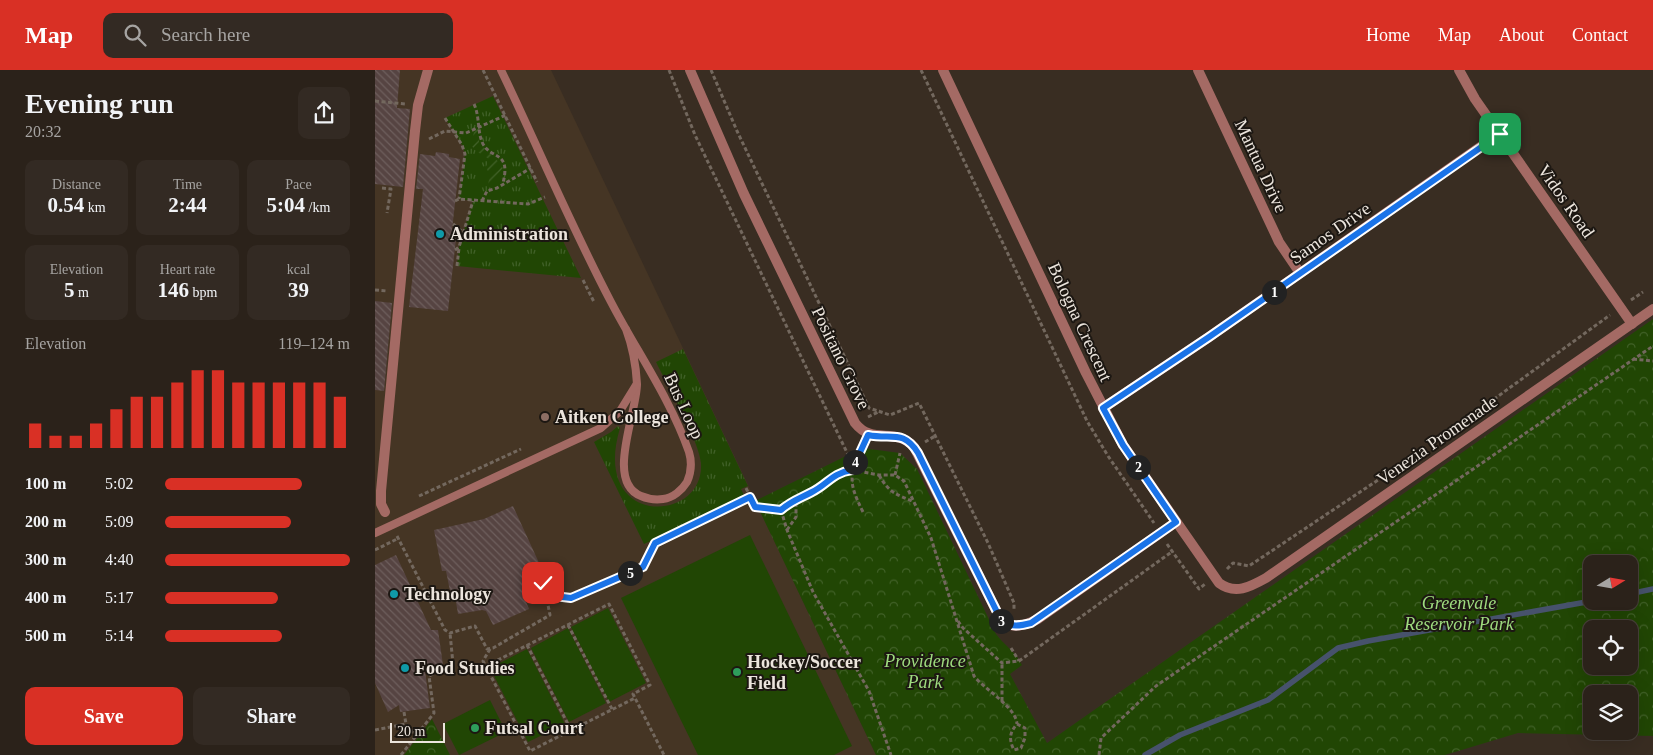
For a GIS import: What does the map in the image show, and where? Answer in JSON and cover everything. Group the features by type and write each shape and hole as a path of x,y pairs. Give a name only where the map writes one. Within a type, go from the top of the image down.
{"street":[{"path":"385,512 381,504 381,491 414,145 418,105 428,70"},
{"name":"Positano Grove","path":"690,70 741,186 855,423 861,432 868,435 898,436 909,441 914,446 1002,622 1007,625 1020,626 1038,619 1176,522"},
{"name":"Bologna Crescent","path":"943,70 1103,408 1123,445 1219,583 1226,588 1235,590"},
{"name":"Mantua Drive","path":"1198,70 1279,242 1300,273"},
{"name":"Vidos Road","path":"1459,70 1475,99 1632,324"},
{"name":"Samos Drive","path":"1103,408 1500,134"},
{"name":"Venezia Promenade","path":"1235,590 1252,586 1266,578 1653,309"}],"lane":[{"path":"501,70 605,289 626,329"},
{"name":"Bus Loop","path":"626,329 653,375 691,459 686,483 676,493 664,499 655,500 637,494 630,488 624,474 625,453 635,407 637,384 626,329"},
{"path":"375,533 601,428 620,411 637,384"}],"path":[{"path":"669,70 695,135 851,461 855,496 863,512"},
{"path":"711,70 737,132 869,408 890,416 919,403 987,543 1014,603 1014,611"},
{"path":"921,70 1087,421 1154,524"},
{"path":"375,101 418,105"},
{"path":"474,104 481,126 484,145 502,160 505,174 503,183"},
{"path":"414,145 445,131 466,133 506,115"},
{"path":"445,118 462,145 465,154 459,199"},
{"path":"482,201 487,191 509,182 531,168"},
{"path":"382,188 391,189 387,213"},
{"path":"455,201 459,199 528,204 545,197"},
{"path":"457,266 459,247 473,201"},
{"path":"453,224 464,233"},
{"path":"455,250 459,247"},
{"path":"1455,427 1643,292"},
{"path":"1099,755 1101,738 1156,686 1653,346"},
{"path":"1633,359 1653,361"},
{"path":"867,417 880,411"},
{"path":"852,470 868,435"},
{"path":"925,442 935,436"},
{"path":"412,500 521,449"},
{"path":"895,475 900,453"},
{"path":"1227,569 1233,564 1249,566 1407,461"},
{"path":"746,488 755,507 781,510 796,499 813,492 838,472 852,470 879,475 895,475 904,481 931,538 974,676 1017,719 1017,724 1010,734 1013,750"},
{"path":"879,475 886,487 894,494 915,502"},
{"path":"546,595 571,598 643,567 655,543 750,497"},
{"path":"787,530 796,517 796,499"},
{"path":"781,510 787,530 813,592 869,690 891,755"},
{"path":"395,533 445,630 450,632 475,626 485,646 490,649"},
{"path":"375,550 399,538"},
{"path":"1167,544 1199,588 1206,583"},
{"path":"956,618 963,628 1002,663 1019,661 1173,551"},
{"path":"543,583 550,615 490,649 483,661 530,753 635,698"},
{"path":"486,666 609,604 650,685 633,694 664,755"},
{"path":"568,624 612,709"},
{"path":"401,755 434,713 429,676 453,664 450,632"},
{"path":"527,645 571,730"},
{"path":"1011,648 1019,661"},
{"path":"1001,702 1002,663"},
{"path":"404,712 406,724 416,736"},
{"path":"375,730 406,724"},
{"path":"1009,755 1013,750 1021,748 1025,738 1025,728 1017,724"}],"shaded area":[{"name":"Aitken College","path":"375,70 551,70 876,755 375,755"}],"green space":[{"path":"493,96 581,278 457,266 459,247 473,201 459,199 465,154 462,145 445,118"},
{"path":"479,128 479,142 504,170 504,176 499,181 488,184 490,176 486,167 489,159 476,151 471,145 474,132"},
{"name":"Greenvale Reservoir Park","path":"1653,319 1653,736 1638,736 1638,685 1583,685 1583,734 1518,733 1445,755 876,755 755,501 862,448 900,453 917,469 996,634 1022,665 1010,674 1047,743"},
{"path":"683,349 748,486 741,489 745,497 644,544 594,442 618,426 620,428 615,461 620,484 633,499 650,506 669,505 685,498 697,484 701,464 699,454 682,413 656,362"},
{"name":"Hockey/Soccer Field","path":"750,535 852,746 834,755 698,755 621,598"},
{"path":"608,608 646,683 609,702 571,627"},
{"path":"568,628 606,703 569,722 531,648"},
{"path":"527,649 565,724 528,742 490,668"},
{"name":"Futsal Court","path":"490,700 506,732 459,755 443,724"},
{"path":"432,719 450,755 404,755"}],"building":[{"path":"375,70 400,70 397,108 410,109 403,187 375,184"},
{"name":"Administration","path":"436,152 449,154 449,157 460,159 452,230 457,230 448,311 409,307 423,189 416,189 420,154 435,156"},
{"path":"375,301 392,303 384,391 375,390"},
{"path":"513,506 540,565 537,567 544,583 523,594 529,609 493,625 486,611 458,614 455,596 451,596 446,571 442,571 434,530 484,519"},
{"path":"396,555 431,630 438,630 443,665 425,671 430,708 400,712 399,705 388,712 375,683 375,565"}],"waterway":[{"path":"1638,592 1653,589"},
{"path":"1145,755 1180,735 1268,700 1338,648 1583,603"}],"place":[{"name":"Administration","path":"440,234"},
{"name":"Aitken College","path":"545,417"},
{"name":"Technology","path":"394,594"},
{"name":"Food Studies","path":"405,668"},
{"name":"Hockey/Soccer Field","path":"737,672"},
{"name":"Futsal Court","path":"475,728"}],"route":[{"path":"543,583 546,595 551,594 571,598 643,567 655,543 750,497 755,507 781,510 796,499 813,492 838,472 852,470 868,435 898,436 909,441 914,446 922,460 1002,622 1007,625 1020,626 1031,623 1176,522 1123,445 1103,408 1209,337 1500,134"}],"park label":[{"name":"Providence Park","path":"925,671"}]}
